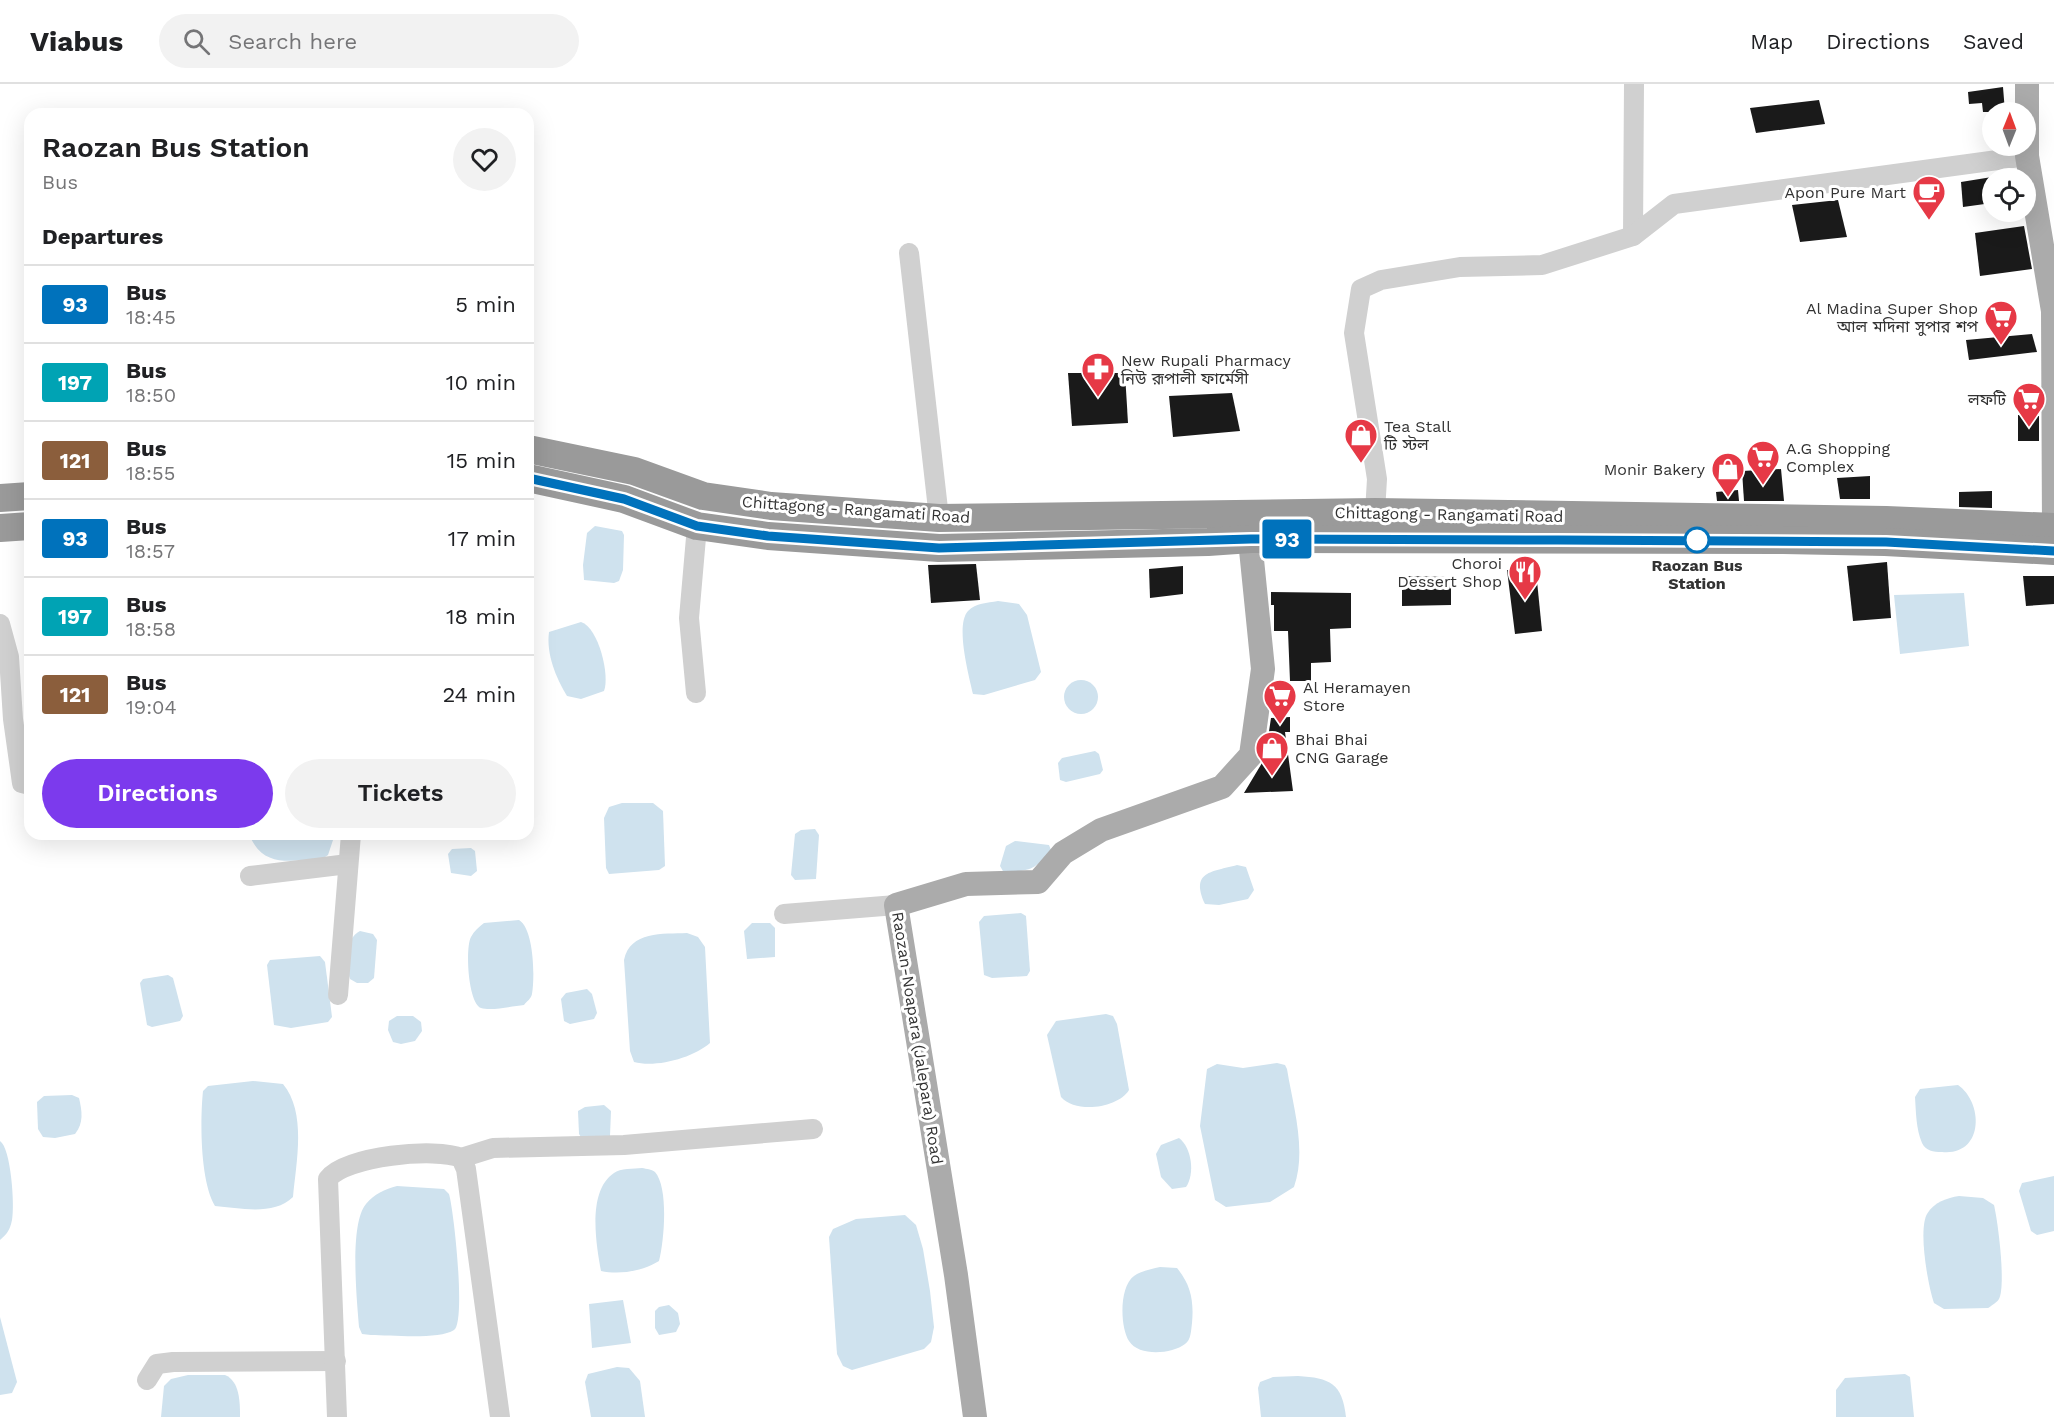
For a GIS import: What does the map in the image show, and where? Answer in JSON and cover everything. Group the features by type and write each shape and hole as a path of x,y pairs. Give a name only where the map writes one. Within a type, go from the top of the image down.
{"highway":[{"name":"Chittagong - Rangamati Road","path":"534,449 634,471 703,496 771,506 939,518 1829,541 2054,551"},
{"name":"Chittagong - Rangamati Road","path":"534,479 624,499 697,526 768,536 939,548 1249,526 1375,512 1875,520 2054,527"},
{"path":"0,498 24,496"},
{"path":"0,528 24,526"}],"main road":[{"path":"2027,84 2027,102"},
{"path":"2027,156 2053,311 2054,527"},
{"name":"Raozan-Noapara (Jalepara) Road","path":"975,1417 956,1275 896,904 966,884 1038,882 1063,853 1101,830 1222,787 1251,755 1260,706 1263,669 1249,526"}],"street":[{"path":"1633,236 1634,84"},
{"path":"1375,512 1377,479 1354,333 1361,289 1381,280 1460,267 1542,265 1633,236 1674,204 2027,156"},
{"path":"909,253 939,518"},
{"path":"696,693 690,618 697,526"},
{"path":"0,624 9,657 13,719 22,783 24,784"},
{"path":"339,995 350,840"},
{"path":"250,876 348,864"},
{"path":"784,914 896,904"},
{"path":"337,1417 328,1179 333,1172 381,1158 449,1153 461,1158 493,1148 624,1146 813,1129"},
{"path":"461,1158 466,1169 500,1417"},
{"path":"147,1380 157,1364 173,1362 336,1361"}],"water":[{"path":"595,526 622,531 624,535 623,570 619,581 614,583 584,580 583,565 587,533"},
{"path":"1964,593 1969,646 1900,654 1894,595"},
{"path":"998,601 1019,604 1027,615 1041,672 1035,680 984,695 973,694 964,651 964,618 975,606"},
{"path":"581,622 593,633 598,643 604,664 605,684 604,691 581,699 567,696 563,689 553,666 548,640 549,632"},
{"path":"1081,680 1093,685 1098,697 1093,709 1081,714 1069,709 1064,697 1069,685"},
{"path":"1095,751 1099,754 1103,770 1100,774 1066,782 1060,780 1058,763 1062,758"},
{"path":"622,803 653,803 663,811 665,866 659,870 609,874 606,868 604,818 609,807"},
{"path":"815,829 819,835 816,879 795,880 791,875 795,834 801,830"},
{"path":"252,840 333,840 328,855 322,859 279,860 262,853"},
{"path":"1015,841 1049,845 1051,850 1036,866 1019,871 1003,871 1000,866 1006,846"},
{"path":"471,848 475,851 477,871 471,876 451,873 448,854 452,849"},
{"path":"1237,865 1246,867 1254,890 1248,899 1219,905 1205,904 1200,885 1202,879 1212,872"},
{"path":"1021,913 1026,916 1030,971 1027,976 992,978 984,975 979,922 984,916"},
{"path":"519,920 528,933 530,943 533,986 530,999 524,1005 496,1009 481,1008 473,996 469,975 468,952 471,937 484,923"},
{"path":"752,923 770,923 775,928 775,957 747,959 744,931"},
{"path":"360,931 373,934 377,940 374,978 368,983 357,983 350,979 347,960 351,940"},
{"path":"687,933 698,937 705,947 710,1043 694,1053 663,1063 634,1062 630,1051 624,960 627,951 640,939 649,936"},
{"path":"320,956 325,962 332,1017 328,1022 291,1028 274,1025 267,965 270,960"},
{"path":"168,975 173,978 183,1016 180,1021 152,1027 147,1025 140,983 143,979"},
{"path":"587,989 592,994 597,1013 594,1019 570,1024 564,1021 561,999 566,993"},
{"path":"1106,1014 1113,1016 1117,1024 1129,1090 1124,1096 1107,1105 1076,1106 1061,1097 1047,1035 1056,1021"},
{"path":"397,1016 413,1016 421,1022 422,1031 415,1041 401,1044 393,1042 388,1030 389,1021"},
{"path":"1277,1063 1285,1065 1287,1069 1298,1128 1298,1173 1294,1187 1270,1202 1226,1207 1215,1200 1200,1126 1207,1069 1217,1064 1243,1068"},
{"path":"253,1081 283,1084 295,1109 298,1139 293,1197 285,1203 267,1209 215,1206 206,1182 204,1167 203,1091 208,1086"},
{"path":"1958,1085 1966,1093 1975,1115 1972,1137 1966,1146 1956,1151 1930,1150 1924,1146 1920,1138 1915,1097 1920,1089"},
{"path":"72,1095 79,1098 81,1112 80,1126 75,1134 55,1138 43,1137 38,1129 37,1102 44,1096"},
{"path":"604,1105 611,1111 610,1136 583,1140 579,1134 578,1111 585,1107"},
{"path":"1179,1138 1189,1154 1191,1175 1186,1187 1172,1189 1161,1177 1156,1154 1161,1145"},
{"path":"0,1141 7,1154 13,1203 10,1226 0,1240"},
{"path":"642,1168 655,1172 662,1190 664,1229 659,1261 631,1271 616,1273 601,1271 596,1233 600,1192 605,1181 617,1171"},
{"path":"2054,1176 2054,1231 2037,1235 2031,1231 2019,1191 2022,1183"},
{"path":"397,1186 444,1189 449,1194 456,1242 459,1308 454,1330 447,1333 426,1336 371,1335 362,1334 359,1327 355,1263 357,1228 366,1204 384,1190"},
{"path":"1959,1196 1983,1198 1994,1205 2002,1281 1999,1299 1988,1308 1944,1309 1934,1303 1925,1258 1924,1222 1927,1214 1937,1204 1945,1199"},
{"path":"905,1215 916,1225 923,1249 934,1327 931,1342 924,1349 852,1370 843,1366 837,1354 829,1237 833,1229 856,1219"},
{"path":"1160,1267 1177,1268 1186,1281 1192,1300 1191,1332 1187,1342 1179,1347 1164,1352 1148,1352 1134,1346 1126,1335 1123,1298 1129,1281 1134,1276"},
{"path":"623,1300 631,1343 592,1348 589,1304"},
{"path":"669,1305 678,1313 680,1324 676,1332 659,1335 655,1328 655,1311 659,1307"},
{"path":"0,1317 17,1382 12,1393 0,1395"},
{"path":"617,1367 629,1368 640,1381 645,1417 591,1417 585,1382 588,1374"},
{"path":"1905,1374 1910,1377 1914,1417 1836,1417 1836,1390 1845,1378"},
{"path":"188,1375 225,1375 230,1378 238,1393 240,1417 161,1417 164,1386 171,1379"},
{"path":"1273,1377 1318,1378 1332,1385 1341,1397 1346,1417 1261,1417 1258,1388 1260,1382"}],"building":[{"path":"2003,87 2004,102 1969,104 1968,92"},
{"path":"1819,100 1825,124 1756,133 1750,108"},
{"path":"1982,179 1982,204 1963,207 1961,182"},
{"path":"1838,200 1847,237 1800,242 1792,205"},
{"path":"2024,226 2032,269 1980,276 1975,233"},
{"name":"Al Madina Super Shop আল মদিনা সুপার শপ","path":"2032,334 2037,352 1969,360 1966,340"},
{"name":"New Rupali Pharmacy নিউ রূপালী ফার্মেসী","path":"1068,373 1125,373 1128,423 1072,426"},
{"path":"1232,393 1240,431 1173,437 1169,396"},
{"name":"লফটি","path":"2018,415 2039,416 2039,441 2018,441"},
{"name":"A.G Shopping Complex","path":"1781,469 1784,501 1744,501 1742,471"},
{"path":"1870,476 1870,499 1840,499 1837,478"},
{"name":"Monir Bakery","path":"1738,490 1739,501 1717,501 1716,492"},
{"path":"1992,491 1992,508 1959,507 1959,492"},
{"path":"1887,562 1891,618 1853,621 1847,566"},
{"path":"976,564 980,600 931,603 928,565"},
{"path":"1183,566 1183,594 1150,598 1149,569"},
{"name":"Choroi Dessert Shop","path":"1507,570 1536,571 1542,631 1515,634"},
{"path":"1402,576 1451,577 1451,605 1402,606"},
{"path":"2023,576 2054,576 2054,604 2026,606"},
{"path":"1271,592 1351,593 1351,628 1330,629 1331,662 1311,663 1311,681 1290,681 1288,631 1274,631 1274,605 1271,605"},
{"name":"Bhai Bhai CNG Garage","path":"1290,717 1290,732 1285,732 1293,791 1244,793 1265,758 1271,718"}],"bus line":[{"name":"93","path":"534,479 624,499 697,526 768,536 939,548 1251,539 1783,540 1886,542 2054,551"}],"place":[{"name":"Apon Pure Mart","path":"1929,221"},
{"name":"Al Madina Super Shop আল মদিনা সুপার শপ","path":"2001,346"},
{"name":"New Rupali Pharmacy নিউ রূপালী ফার্মেসী","path":"1098,398"},
{"name":"লফটি","path":"2029,428"},
{"name":"Tea Stall টি স্টল","path":"1361,464"},
{"name":"A.G Shopping Complex","path":"1763,486"},
{"name":"Monir Bakery","path":"1728,498"},
{"name":"Raozan Bus Station","path":"1697,540"},
{"name":"Choroi Dessert Shop","path":"1525,601"},
{"name":"Al Heramayen Store","path":"1280,725"},
{"name":"Bhai Bhai CNG Garage","path":"1272,777"}]}
